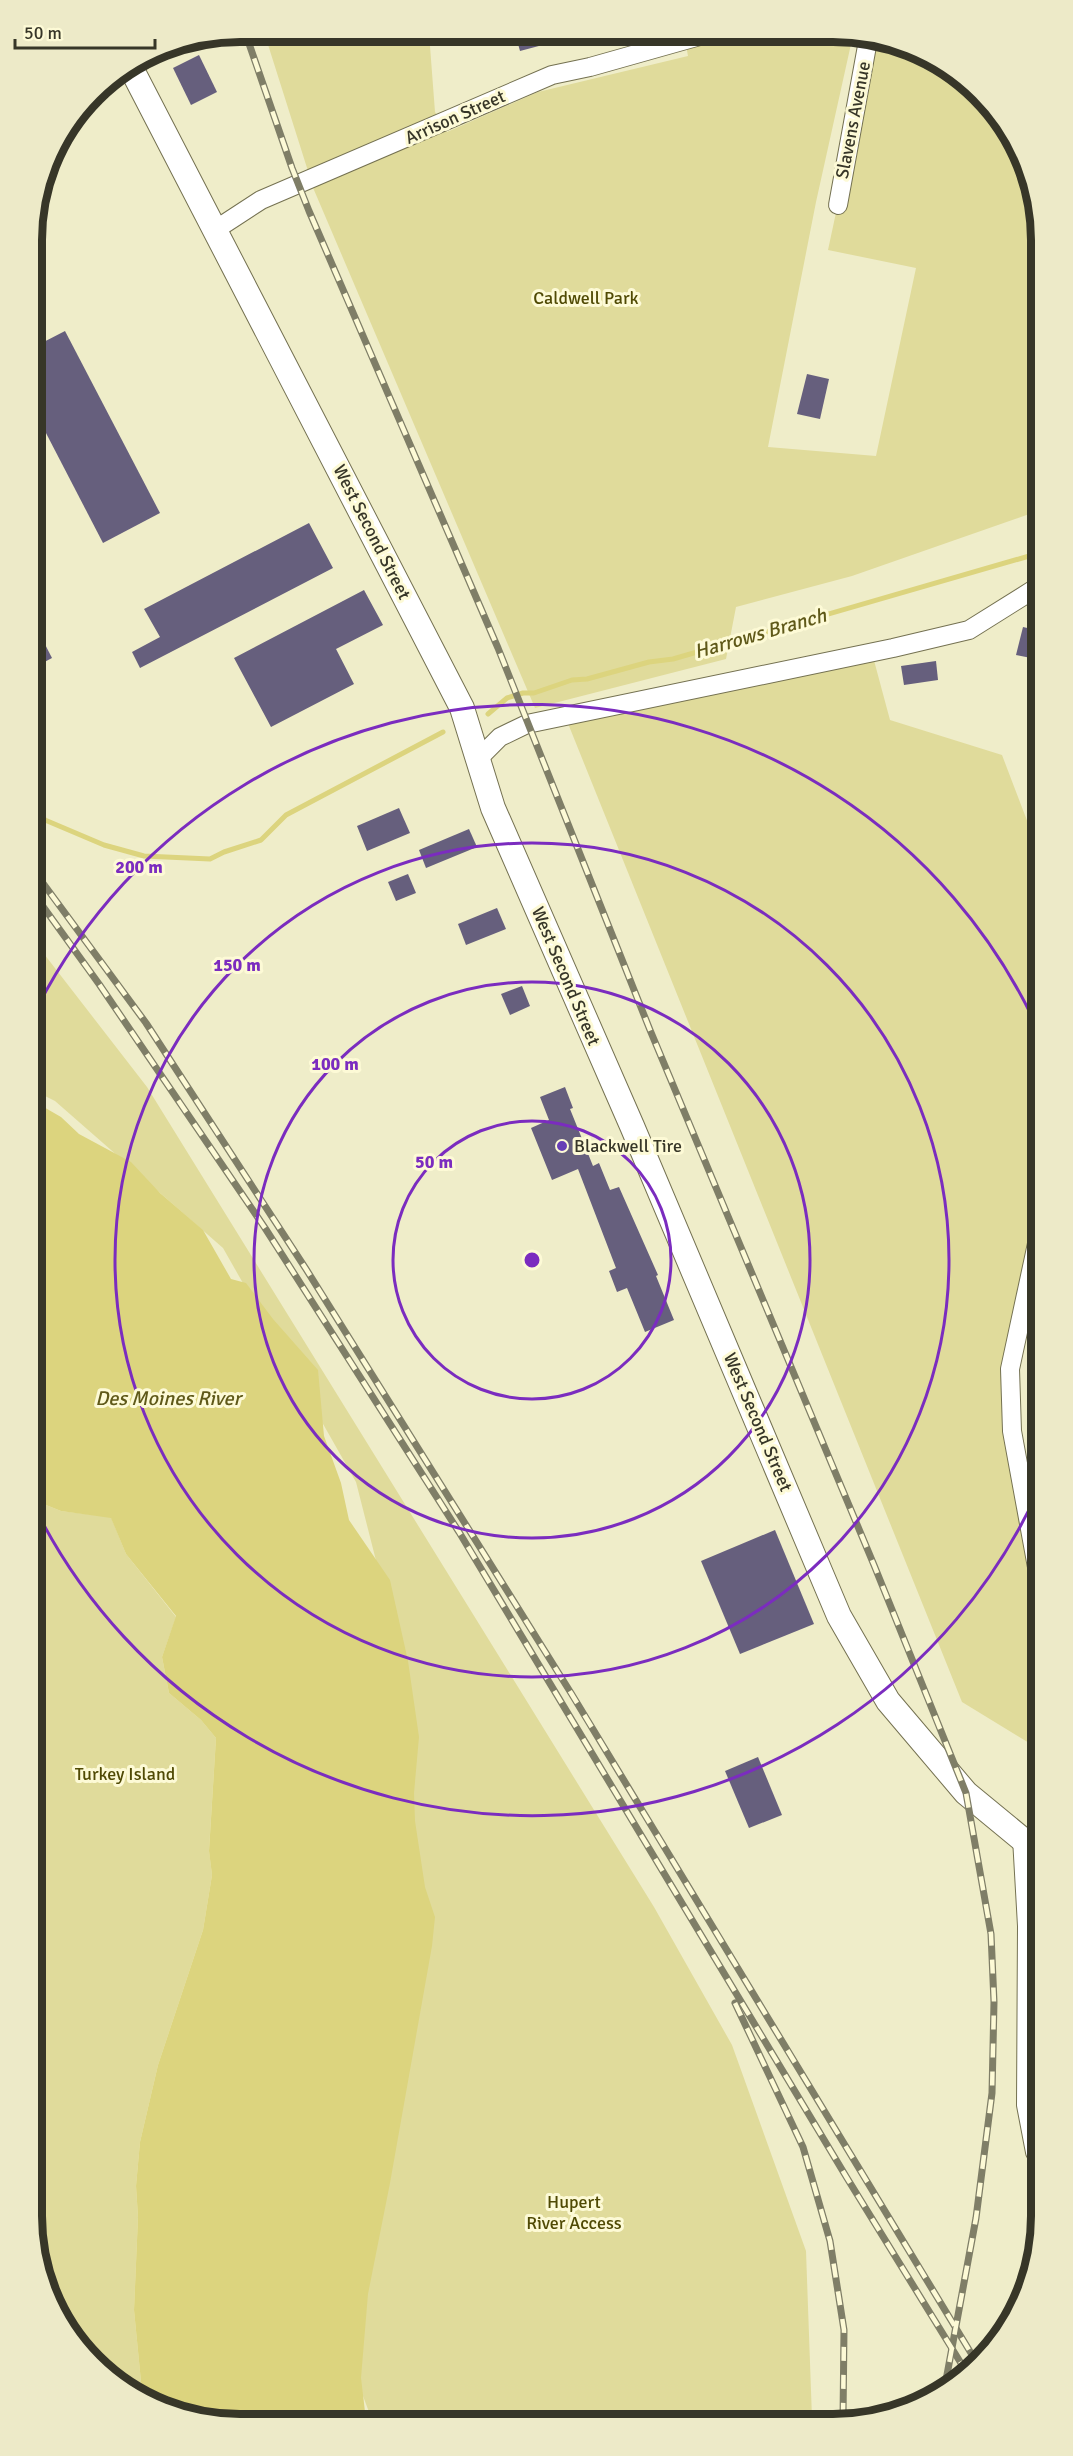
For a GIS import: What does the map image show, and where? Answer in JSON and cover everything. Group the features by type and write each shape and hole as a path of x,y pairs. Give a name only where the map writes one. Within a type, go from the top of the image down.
{"main road":[{"name":"West Second Street","path":"134,74 462,708 493,808 632,1126 840,1616 888,1701 966,1793 1031,1846"}],"street":[{"name":"Arrison Street","path":"215,230 261,200 552,75 663,42"},
{"name":"Slavens Avenue","path":"838,205 867,45"},
{"path":"478,759 500,738 527,724 969,630 1031,591"},
{"path":"1031,1273 1011,1369 1012,1431 1031,1534"},
{"path":"1031,1846 1027,1926 1026,2105 1031,2131"}],"green space":[{"name":"Caldwell Park","path":"267,42 430,42 435,112 447,132 538,92 688,56 685,42 851,43 816,202 768,447 876,456 916,268 828,250 872,46 897,52 921,62 964,91 990,119 1016,164 1024,189 1031,240 1031,513 852,576 736,607 726,659 535,708 314,190"},
{"path":"872,653 890,720 1002,755 1031,831 1031,1272 1010,1369 1031,1520 1031,1744 962,1702 565,716"},
{"name":"Hupert River Access","path":"42,951 147,1087 654,1907 732,2045 806,2251 812,2414 370,2414 360,2388 397,1643 356,1482 223,1248 55,1101 42,1094"},
{"name":"Turkey Island","path":"42,1503 61,1511 111,1517 126,1554 176,1617 162,1657 169,1693 201,1720 216,1738 209,1850 212,1875 203,1930 158,2065 140,2142 136,2186 138,2217 134,2310 142,2388 109,2365 83,2337 57,2292 44,2242 42,2216"}],"water":[{"name":"Des Moines River","path":"42,1106 61,1117 79,1134 131,1162 160,1193 203,1230 231,1279 246,1283 273,1319 318,1370 324,1436 341,1483 349,1520 390,1580 408,1661 419,1737 414,1793 415,1821 425,1887 435,1917 432,1946 390,2183 368,2294 361,2378 365,2414 227,2414 176,2404 142,2388 134,2310 138,2217 136,2186 140,2142 158,2065 203,1930 212,1875 209,1851 216,1738 201,1720 169,1693 162,1657 176,1616 126,1554 111,1518 61,1511 42,1503"}],"building":[{"path":"518,42 554,42 520,51"},
{"path":"199,55 217,92 191,105 173,68"},
{"path":"65,331 160,513 103,543 42,425 42,343"},
{"path":"807,374 829,379 820,419 797,414"},
{"path":"309,523 333,568 140,668 132,652 160,637 144,609"},
{"path":"364,590 383,625 336,649 354,684 271,727 234,658"},
{"path":"1023,627 1031,629 1031,658 1016,655"},
{"path":"42,639 52,658 42,663"},
{"path":"936,661 938,680 904,685 901,666"},
{"path":"399,808 410,833 367,851 357,826"},
{"path":"469,829 477,847 426,868 419,850"},
{"path":"408,874 416,893 396,901 388,882"},
{"path":"497,908 506,929 466,945 458,924"},
{"path":"522,986 530,1006 510,1015 501,994"},
{"path":"565,1087 573,1108 570,1109 593,1166 599,1163 610,1190 619,1187 658,1275 656,1276 674,1320 645,1332 627,1288 617,1292 609,1271 616,1268 578,1169 552,1180 531,1128 549,1120 540,1097"},
{"path":"775,1530 814,1624 740,1654 701,1561"},
{"path":"758,1757 782,1815 749,1828 725,1771"}],"waterway":[{"name":"Harrows Branch","path":"488,714 507,698 523,693 534,693 572,680 587,679 649,662 673,659 1031,555"},
{"name":"Harrows Branch","path":"42,817 104,845 144,856 210,859 261,840 286,815 443,732"}],"railway":[{"path":"248,42 309,211 498,648 650,1030 874,1565 966,1793 991,1934 994,2002 992,2093 976,2218 946,2378"},
{"path":"42,882 146,1023 306,1269 571,1693 973,2356"},
{"path":"42,905 99,984 265,1228 459,1532 847,2178 963,2366"},
{"path":"735,2003 803,2147 830,2241 844,2330 843,2413"}],"place":[{"name":"Blackwell Tire","path":"562,1146"}]}
